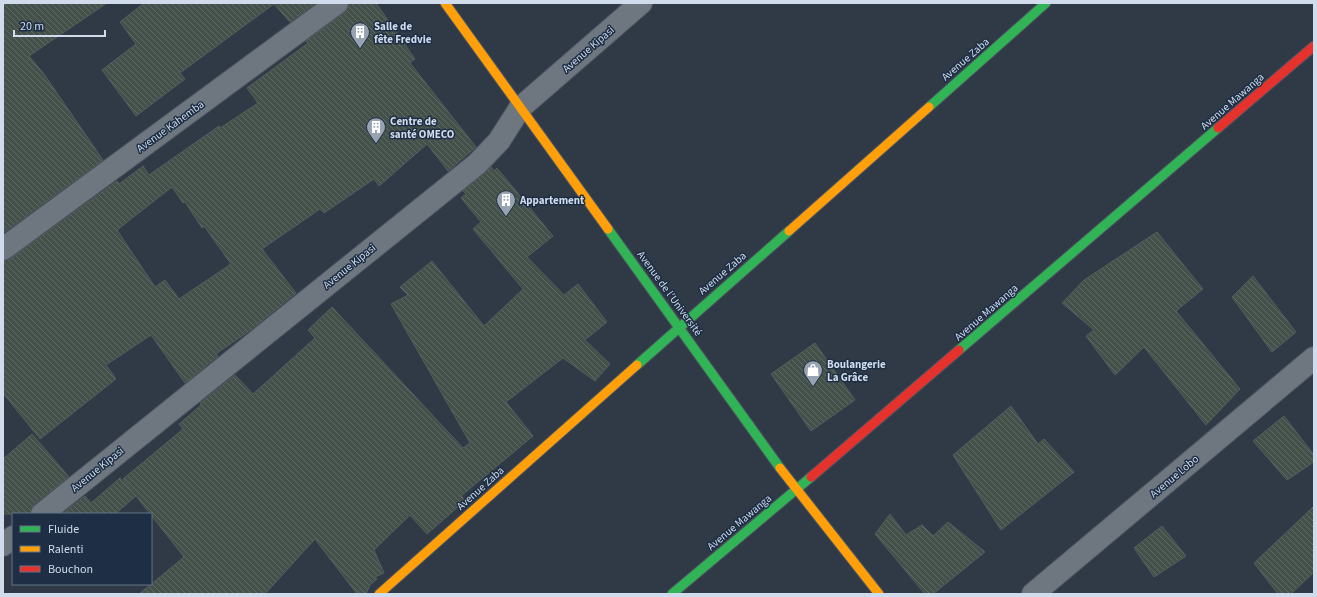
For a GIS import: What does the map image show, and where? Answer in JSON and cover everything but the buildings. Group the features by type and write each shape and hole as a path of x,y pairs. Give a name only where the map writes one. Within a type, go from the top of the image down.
{"street":[{"name":"Avenue Kahemba","path":"3,249 337,3"},
{"name":"Avenue de l’Université","path":"445,3 680,326 796,490 879,594"},
{"name":"Avenue Kipasi","path":"43,513 477,164 500,141 520,108 641,3"},
{"name":"Avenue Zaba","path":"379,594 1046,3"},
{"name":"Avenue Mawanga","path":"672,594 796,490 1314,46"},
{"name":"Avenue Lobo","path":"1033,594 1314,358"},
{"path":"3,545 12,538"}],"traffic: fast":[{"path":"929,107 1046,3"},
{"path":"959,350 1218,128"},
{"path":"608,229 780,468"},
{"path":"637,365 789,231"},
{"path":"672,594 811,477"}],"traffic: slow":[{"path":"445,3 608,229"},
{"path":"789,231 929,107"},
{"path":"379,594 637,365"},
{"path":"780,468 879,594"}],"traffic: jam":[{"path":"1218,128 1314,46"},
{"path":"811,477 959,350"}],"place":[{"name":"Salle de fête Fredvie","path":"360,49"},
{"name":"Centre de santé OMECO","path":"376,144"},
{"name":"Appartement","path":"506,217"},
{"name":"Boulangerie La Grâce","path":"813,387"}]}
